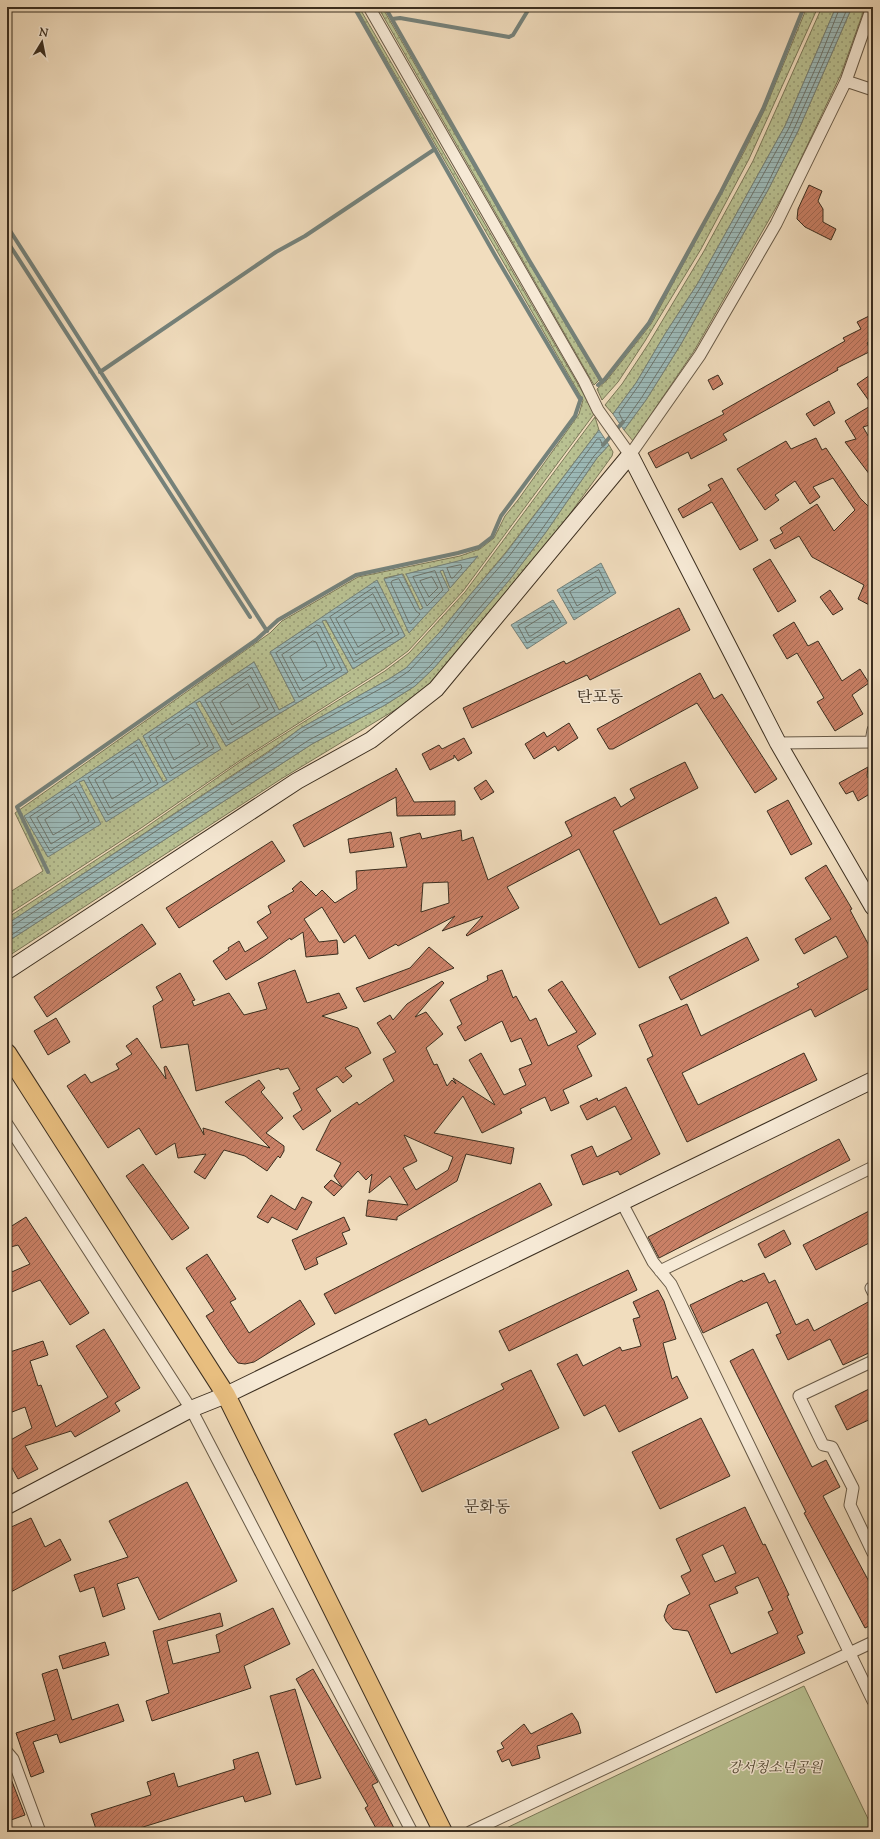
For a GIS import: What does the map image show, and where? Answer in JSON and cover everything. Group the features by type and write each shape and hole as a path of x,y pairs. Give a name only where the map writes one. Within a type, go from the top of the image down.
{"main road":[{"path":"7,1053 226,1395 442,1832"}],"street":[{"path":"369,7 606,420 630,454 778,743 873,907"},
{"path":"7,971 297,781 371,740 436,689 630,454 700,355 776,224 846,81 872,7"},
{"path":"846,81 873,90"},
{"path":"778,743 872,742 873,730"},
{"path":"7,1506 191,1409 226,1395 873,1080"},
{"path":"7,1124 191,1409 412,1832"},
{"path":"660,1271 873,1167"},
{"path":"622,1203 653,1262 671,1284 873,1701"},
{"path":"873,1361 799,1396 823,1444 832,1447 853,1488 850,1505 873,1553"},
{"path":"470,1832 873,1642"},
{"path":"7,1752 12,1759 40,1832"}],"green space":[{"path":"356,7 359,7 594,414 463,591 408,651 384,669 239,761 141,828 7,915 7,894 43,871 15,813 270,633 282,621 358,577 460,556 480,549 494,538 505,516 579,414 583,400","holes":["477,557 450,588 443,570 440,571 448,590 409,633 384,578 403,574 420,610 423,608 407,574","377,581 405,636 353,669 325,619 322,621 348,672 226,746 200,701 195,703 220,749 106,821 84,780 79,782 48,857 25,816 139,739 163,782 167,780 143,736 254,662 279,710 295,701 270,652"]},
{"path":"378,7 382,7 528,261 599,380 594,385"},
{"path":"807,7 818,7 749,159 701,249 645,341 618,382 602,400 597,389 607,380 651,324 745,150 765,109"},
{"path":"822,7 836,7 785,126 698,283 636,383 613,414 605,405 622,384 649,343 704,251 753,161"},
{"path":"852,7 865,7 841,74 786,190 694,351 633,441 624,430 646,400 681,344 768,190 798,131"},
{"path":"595,417 599,430 506,552 439,633 406,668 301,728 269,751 7,924 7,918 142,830 240,762 385,671 409,653 465,592"},
{"path":"609,445 613,452 612,456 540,555 423,693 281,779 7,957 7,942 312,744 385,705 415,686 434,668 511,578 546,532 597,458"},
{"name":"강서청소년공원","path":"804,1686 873,1829 873,1832 498,1832"}],"water":[{"path":"836,7 852,7 798,131 768,190 681,344 646,400 624,430 613,414 636,383 698,283 785,126"},
{"path":"599,430 609,445 597,458 546,532 511,578 434,668 415,686 385,705 312,744 7,942 7,924 269,752 301,728 406,668 439,633 506,553"},
{"path":"478,556 450,588 443,570 440,571 449,590 409,633 384,579 402,574 420,610 423,608 406,574"},
{"path":"601,563 616,593 574,620 557,590"},
{"path":"377,580 405,636 353,669 326,620 322,621 348,672 226,746 200,701 196,703 221,749 106,822 84,780 79,782 101,824 48,857 24,816 139,739 163,782 167,780 143,736 254,662 279,710 295,701 270,652"},
{"path":"553,600 567,623 527,649 511,625"}],"building":[{"path":"809,185 822,191 818,201 823,209 823,222 836,229 831,240 805,227 797,219 798,209"},
{"path":"873,314 873,339 867,343 871,351 837,368 838,370 723,434 727,440 691,459 688,452 656,468 648,453 724,414 722,411 845,341 843,338 861,329 857,322"},
{"path":"873,373 873,424 863,427 873,444 873,479 845,442 856,439 845,421 872,405 857,384"},
{"path":"718,375 723,384 713,390 708,380"},
{"path":"829,401 835,413 814,426 806,414"},
{"path":"816,438 822,450 826,448 860,498 873,511 873,607 858,599 864,585 812,557 799,536 775,549 770,540 783,533 780,528 817,504 834,531 855,510 833,478 813,487 820,497 810,504 795,481 775,495 779,500 765,510 737,469 786,441 791,449"},
{"path":"722,478 758,540 740,550 712,502 683,518 678,509 711,490 708,485"},
{"path":"770,559 796,601 778,612 753,569"},
{"path":"830,590 843,609 833,615 820,597"},
{"path":"679,608 690,630 590,680 587,675 472,728 463,708 564,661 566,664"},
{"path":"794,622 808,646 818,641 842,681 860,669 869,683 852,695 863,714 835,731 817,702 824,698 797,653 787,659 773,635"},
{"path":"700,673 714,699 722,694 777,779 755,793 697,703 613,749 609,749 597,729"},
{"path":"569,723 578,738 558,751 555,746 534,759 525,744 544,732 547,737"},
{"path":"464,738 472,753 458,761 454,755 454,758 430,770 422,754 439,745 442,749"},
{"path":"685,762 698,788 613,831 660,925 716,897 729,923 639,968 579,849 507,887 519,908 467,936 466,935 483,916 442,931 455,916 398,946 396,944 369,959 355,935 344,943 322,907 304,919 319,942 337,940 338,954 306,957 303,932 291,940 290,938 226,980 213,961 239,941 245,952 268,938 257,922 271,913 268,906 294,891 292,889 301,881 316,896 322,890 335,903 357,889 356,871 407,867 400,838 420,833 422,839 461,830 462,841 473,837 488,880 572,836 565,822 615,797 621,807 635,798 630,789","holes":["448,882 449,903 421,912 423,883"]},
{"path":"868,767 867,776 873,786 873,792 858,801 853,791 846,794 839,783"},
{"path":"396,768 414,802 455,801 455,815 397,816 396,797 304,847 293,825 396,770"},
{"path":"486,780 494,792 481,800 474,788"},
{"path":"788,800 812,844 791,855 767,811"},
{"path":"391,832 394,847 350,853 348,839"},
{"path":"272,841 285,861 179,928 166,908"},
{"path":"826,865 852,909 850,910 873,953 873,986 815,1017 811,1009 682,1073 698,1105 804,1053 817,1080 687,1142 647,1059 653,1056 639,1025 687,1004 701,1036 799,987 797,984 848,957 836,936 804,954 795,939 831,919 805,878"},
{"path":"142,924 156,944 47,1017 34,997"},
{"path":"747,937 759,960 681,1000 669,977"},
{"path":"429,947 454,968 364,1002 356,988 410,968"},
{"path":"295,970 307,1003 339,993 347,1008 322,1016 358,1028 371,1053 345,1068 352,1076 343,1083 337,1076 316,1089 331,1111 303,1130 293,1116 302,1110 293,1093 300,1089 288,1068 280,1070 279,1068 196,1091 188,1044 161,1048 153,1006 163,1000 156,987 180,973 195,1000 192,1001 194,1006 229,993 244,1015 267,1009 258,983"},
{"path":"502,970 513,998 516,996 530,1021 536,1018 548,1046 577,1032 548,990 562,981 596,1034 577,1046 592,1076 563,1090 569,1103 551,1111 545,1097 520,1109 522,1113 482,1133 463,1096 434,1133 514,1148 511,1164 466,1154 457,1181 397,1217 397,1220 366,1216 368,1200 408,1205 390,1176 369,1193 372,1174 366,1180 358,1171 334,1196 324,1187 331,1180 342,1187 334,1176 341,1163 316,1150 331,1120 357,1102 359,1105 394,1081 383,1059 396,1052 377,1023 390,1015 393,1020 407,1004 442,981 444,983 415,1017 426,1012 443,1034 426,1048 434,1065 437,1064 447,1086 452,1080 456,1084 453,1078 495,1105 469,1060 481,1053 504,1095 526,1085 519,1069 532,1064 521,1038 511,1042 502,1021 465,1041 457,1027 462,1024 450,1000 488,980 487,976","holes":["404,1135 453,1157 448,1170 416,1190 403,1168 417,1161"]},
{"path":"56,1018 70,1042 48,1055 34,1031"},
{"path":"137,1038 166,1079 164,1067 166,1066 204,1135 203,1128 270,1148 225,1102 259,1080 265,1088 261,1092 283,1118 266,1133 284,1146 284,1151 280,1158 278,1156 267,1171 245,1156 224,1150 205,1179 194,1172 206,1154 178,1158 175,1143 156,1155 139,1128 108,1148 67,1086 85,1074 91,1083 119,1069 116,1064 132,1054 126,1046"},
{"path":"626,1087 660,1154 620,1175 618,1171 583,1185 571,1155 592,1146 597,1157 632,1139 615,1106 587,1120 580,1106 597,1098 598,1101"},
{"path":"839,1139 850,1160 659,1258 648,1237"},
{"path":"143,1164 189,1228 172,1240 126,1176"},
{"path":"540,1183 552,1205 335,1314 324,1294"},
{"path":"271,1195 295,1210 302,1197 312,1202 297,1230 272,1217 268,1223 257,1217"},
{"path":"873,1209 873,1241 816,1270 803,1245"},
{"path":"26,1217 89,1313 70,1325 40,1280 7,1294 7,1274 30,1264 18,1245 7,1248 7,1229"},
{"path":"344,1217 350,1230 342,1233 347,1244 316,1258 318,1264 305,1270 292,1240"},
{"path":"784,1230 791,1244 765,1258 758,1244"},
{"path":"207,1254 236,1299 230,1302 249,1333 300,1300 315,1324 254,1362 245,1364 238,1363 206,1316 214,1311 186,1268"},
{"path":"628,1270 637,1290 509,1351 499,1331"},
{"path":"764,1273 769,1283 775,1280 796,1325 808,1319 814,1331 870,1301 873,1307 873,1351 843,1365 830,1339 788,1360 776,1335 781,1333 767,1302 703,1333 690,1305 742,1280 743,1282"},
{"path":"658,1290 664,1301 676,1339 663,1343 672,1379 677,1376 688,1398 619,1432 605,1405 584,1416 557,1364 577,1354 583,1366 620,1347 622,1351 641,1346 633,1319 640,1317 633,1302"},
{"path":"104,1329 140,1388 115,1403 120,1411 75,1437 71,1431 25,1446 38,1469 18,1479 7,1459 7,1442 32,1428 25,1407 7,1414 7,1353 43,1341 48,1355 30,1361 38,1386 41,1385 56,1427 108,1397 76,1346"},
{"path":"753,1349 812,1467 826,1460 840,1487 823,1496 873,1589 873,1624 865,1628 804,1513 806,1512 730,1361"},
{"path":"531,1370 559,1428 422,1492 394,1434 426,1419 429,1425 504,1389 501,1384"},
{"path":"873,1387 873,1418 847,1430 835,1406"},
{"path":"701,1418 730,1476 660,1509 632,1452"},
{"path":"187,1482 237,1581 159,1620 138,1577 117,1584 125,1609 103,1617 94,1587 80,1592 74,1575 128,1557 109,1521"},
{"path":"745,1507 763,1545 765,1544 789,1595 787,1596 803,1633 797,1636 805,1653 716,1693 688,1631 673,1629 666,1621 664,1616 668,1605 690,1594 681,1576 691,1571 676,1539","holes":["723,1545 736,1573 715,1582 702,1555","758,1577 773,1610 768,1612 778,1633 731,1654 709,1605 738,1593 735,1587"]},
{"path":"31,1518 45,1547 60,1539 71,1560 7,1594 7,1529"},
{"path":"273,1608 290,1644 244,1666 251,1688 152,1721 146,1701 169,1693 153,1631 220,1613 223,1626 167,1641 173,1664 220,1652 216,1635"},
{"path":"105,1642 109,1655 63,1669 59,1656"},
{"path":"57,1669 72,1720 118,1704 124,1721 60,1743 57,1734 33,1742 44,1772 31,1777 16,1733 55,1720 42,1674"},
{"path":"313,1669 378,1782 372,1785 396,1832 378,1832 365,1808 368,1806 296,1679"},
{"path":"295,1689 321,1778 296,1785 270,1696"},
{"path":"572,1713 578,1722 581,1733 537,1746 540,1758 512,1766 509,1759 502,1762 497,1751 504,1748 501,1743 524,1724 531,1734"},
{"path":"258,1752 271,1794 245,1802 243,1796 127,1832 97,1832 91,1814 151,1795 147,1782 174,1773 178,1787 235,1769 233,1760"},
{"path":"8,1771 25,1815 11,1820 7,1811"}],"waterway":[{"path":"354,7 496,257 580,399"},
{"path":"385,7 529,260 602,382"},
{"path":"392,19 400,18 509,37 513,35 530,7"},
{"path":"598,385 605,379 649,323 721,192 763,109 804,7"},
{"path":"100,372 276,252 305,236 435,149"},
{"path":"7,226 267,631"},
{"path":"7,241 250,617"},
{"path":"48,872 17,807 256,640 278,620 356,575 479,547 492,537 501,516 575,416 581,398"},
{"path":"603,445 623,422"}],"district":[{"name":"탄포동","path":"600,698"},
{"name":"문화동","path":"487,1508"}]}
